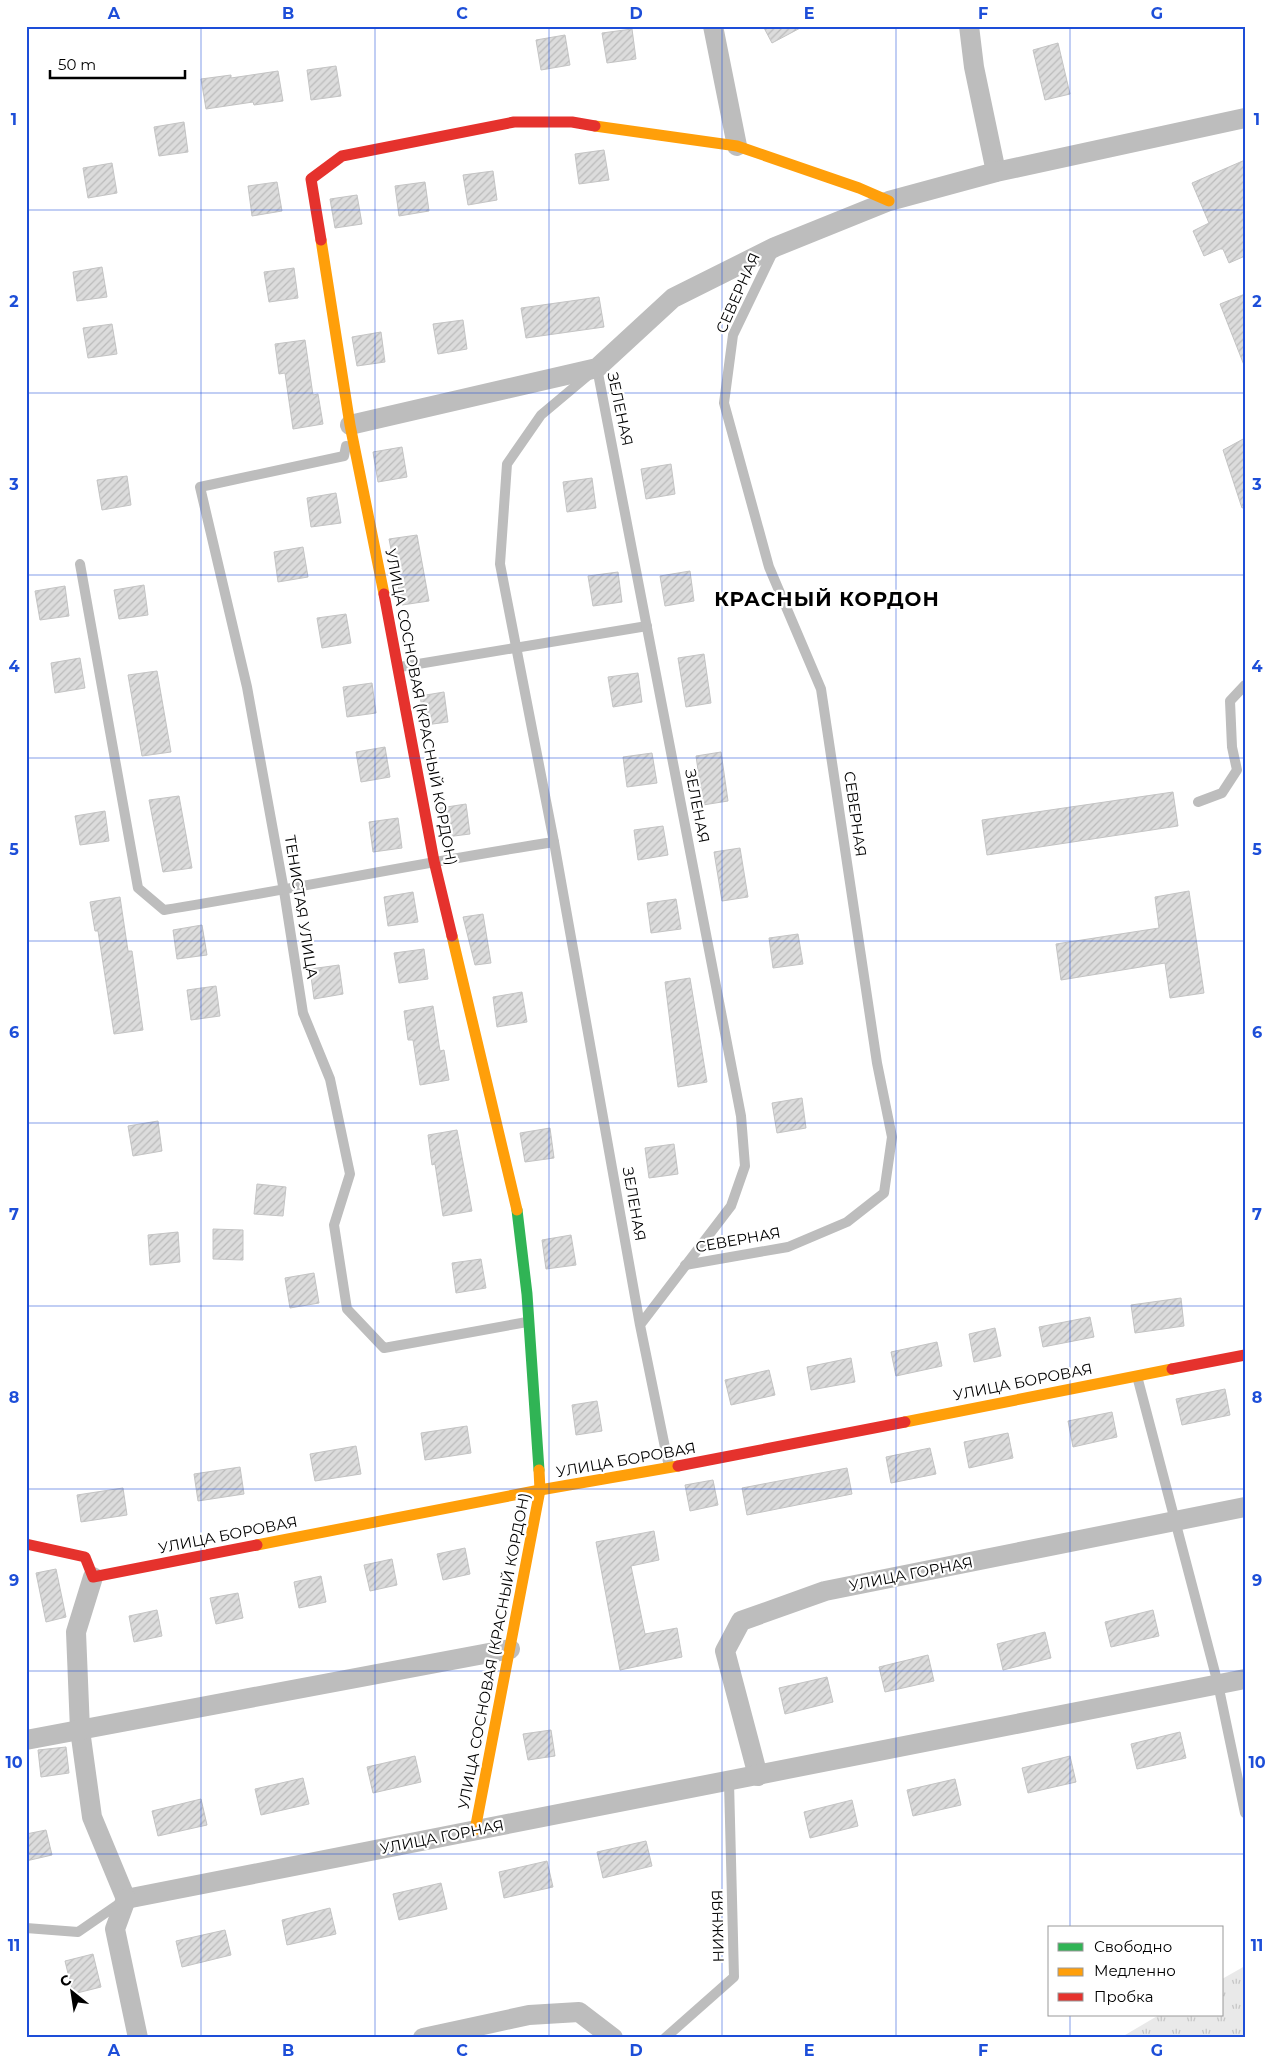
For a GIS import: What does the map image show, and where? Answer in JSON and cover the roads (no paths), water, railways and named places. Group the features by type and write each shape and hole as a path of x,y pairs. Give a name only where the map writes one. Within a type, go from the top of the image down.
{"street":[{"path":"713,26 737,146"},
{"path":"969,26 974,68 996,172"},
{"path":"350,425 597,368 673,298 775,247 889,201 996,172 1245,118"},
{"name":"УЛИЦА СОСНОВАЯ (КРАСНЫЙ КОРДОН)","path":"475,1830 540,1490 520,1218 434,861 399,667 350,425 310,179 342,156 514,122 572,122 737,146 859,188 889,201"},
{"name":"УЛИЦА БОРОВАЯ","path":"93,1577 540,1490 670,1468 1245,1355"},
{"name":"УЛИЦА ГОРНАЯ","path":"758,1776 725,1651 740,1621 825,1590 1245,1508"},
{"path":"26,1544 86,1557 93,1577 76,1632 80,1730 92,1817 126,1899 115,1928 138,2038"},
{"path":"26,1740 510,1649"},
{"name":"УЛИЦА ГОРНАЯ","path":"126,1899 729,1782 1245,1679"},
{"path":"423,2038 529,2015 579,2012 613,2038"}],"lane":[{"name":"СЕВЕРНАЯ","path":"685,1265 788,1247 847,1222 884,1193 892,1138 877,1063 822,689 769,567 724,404 733,335 775,247"},
{"name":"ЗЕЛЕНАЯ","path":"640,1325 731,1206 745,1166 742,1116 597,368 541,415 507,464 500,564 554,842 640,1325 670,1468"},
{"name":"ТЕНИСТАЯ УЛИЦА","path":"350,425 344,456 200,487 247,687 284,891 303,1013 330,1079 350,1174 334,1224 347,1309 384,1348 527,1322"},
{"path":"80,564 138,888 164,910 284,891 434,861 554,842"},
{"path":"399,667 647,626"},
{"path":"1198,802 1222,793 1237,770 1232,747 1230,700 1245,685"},
{"path":"1137,1375 1218,1684 1245,1813"},
{"name":"НИЖНЯЯ","path":"665,2038 734,1978 729,1782"},
{"path":"26,1928 78,1932 126,1899"}],"district":[{"name":"КРАСНЫЙ КОРДОН","path":"827,599"}]}
